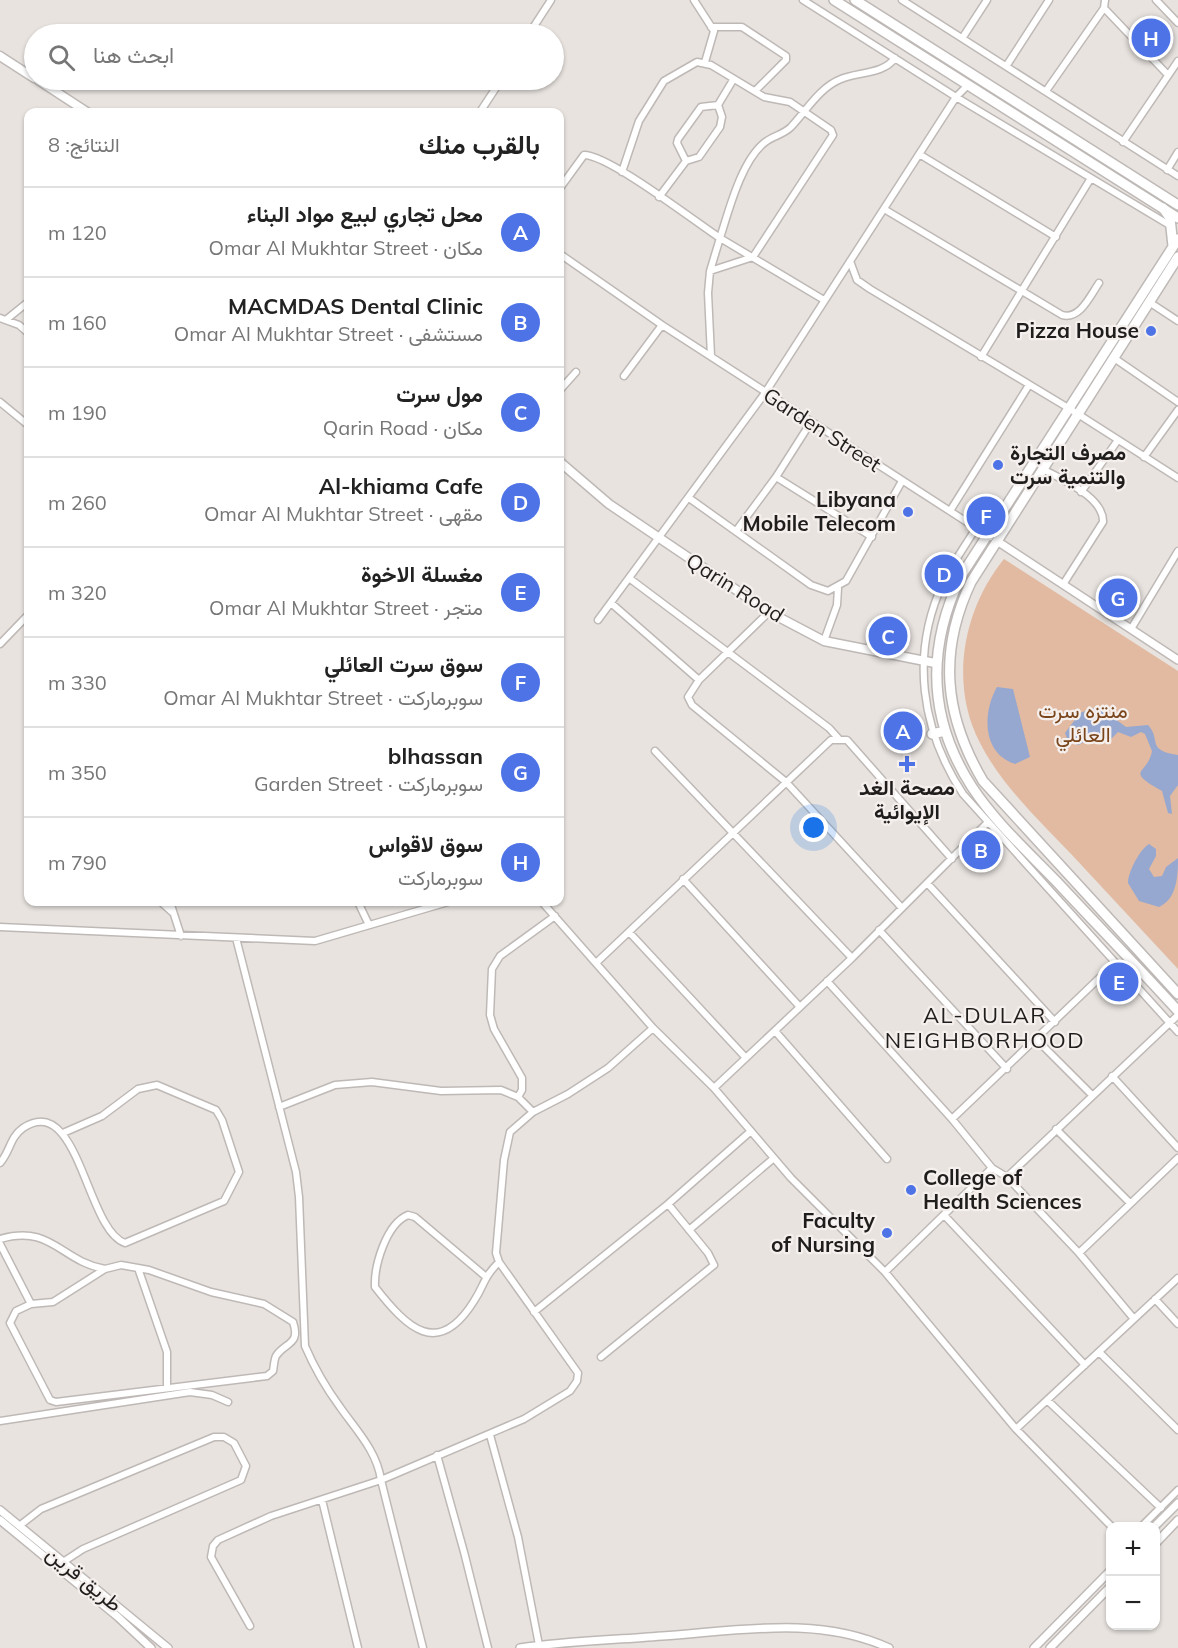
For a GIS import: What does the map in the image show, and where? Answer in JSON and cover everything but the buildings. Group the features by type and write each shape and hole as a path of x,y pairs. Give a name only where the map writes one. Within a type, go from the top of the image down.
{"main road":[{"path":"834,0 1178,218"},
{"path":"855,0 1176,203"},
{"path":"0,56 24,71"},
{"path":"53,90 81,108"},
{"path":"1163,208 1172,226 1176,242 1074,411 1043,469 971,582 959,607 949,665 950,696 956,726 968,756 983,781 1004,807 1178,994"},
{"path":"1178,257 1114,358 1040,454 987,535 956,588 940,630 936,663 938,699 945,731 968,780 995,815 1178,1011"},
{"path":"1040,454 1049,459"},
{"name":"Qarin Road","path":"564,465 609,504 769,612 824,641 936,663"},
{"path":"942,585 956,588"},
{"path":"932,734 945,731"}],"street":[{"path":"535,24 551,0"},
{"path":"694,0 714,36 705,62"},
{"path":"803,0 956,97 1172,226"},
{"path":"902,0 1178,176"},
{"path":"963,37 987,0"},
{"path":"1007,65 1049,0"},
{"path":"1046,91 1104,8 1105,0"},
{"path":"1156,0 1178,23"},
{"path":"1104,8 1168,75"},
{"path":"711,27 742,27 786,57 786,60 755,91"},
{"path":"711,356 708,293 710,271 737,184 755,154 766,141 787,131 825,90 841,79 882,69 890,65 895,58"},
{"path":"1124,142 1178,61"},
{"path":"622,172 639,121 664,81 690,64 705,62 764,97 783,100 805,110 831,130 833,135 753,257 710,271"},
{"path":"718,105 734,80"},
{"path":"598,620 765,393 956,97 968,85"},
{"path":"483,108 494,90"},
{"path":"686,161 677,143 678,139 701,107 718,105"},
{"path":"659,197 686,161 699,157 720,127 722,117 718,105"},
{"path":"1167,170 1178,152"},
{"path":"920,154 1056,237"},
{"path":"564,182 584,155 591,155 622,172 720,238 824,300"},
{"path":"981,357 1092,178"},
{"path":"884,209 1022,293 1070,317 1077,314 1099,283"},
{"path":"853,256 850,268 857,280 981,357 1074,411 1178,478"},
{"name":"Garden Street","path":"564,257 765,393 1064,583 1178,660"},
{"path":"1149,302 1178,321"},
{"path":"24,305 4,319 24,331"},
{"path":"624,376 662,325"},
{"path":"1114,358 1178,402"},
{"path":"564,386 576,372"},
{"path":"950,512 1029,385"},
{"path":"0,402 24,423"},
{"path":"1144,457 1178,410"},
{"path":"736,531 776,477 811,422"},
{"path":"1082,492 1118,440"},
{"path":"1043,469 1082,492 1102,509 1103,522 1064,583"},
{"path":"776,477 815,499 872,537"},
{"path":"824,641 834,613 838,588 852,573 902,482"},
{"path":"688,498 820,590 838,588"},
{"path":"976,528 942,585 929,624 921,661 932,734 945,767 963,794 1178,1032"},
{"path":"1131,629 1178,551"},
{"path":"629,578 829,728 838,738"},
{"path":"611,603 699,680"},
{"path":"769,612 699,680 688,697 692,705 786,782 902,907"},
{"path":"0,644 24,619"},
{"path":"596,963 831,740 838,738 847,740 952,859"},
{"path":"655,751 852,958"},
{"path":"714,1088 852,958 988,822"},
{"path":"683,879 800,1007"},
{"path":"927,883 1055,1022"},
{"path":"166,906 173,912"},
{"path":"171,906 181,936"},
{"path":"360,906 369,925"},
{"path":"0,927 315,940 434,906"},
{"path":"546,906 653,1028 714,1088 774,1158 885,1272 1016,1429 1106,1522"},
{"path":"518,1097 522,1090 522,1078 494,1029 490,1015 492,969 500,956 555,916"},
{"path":"879,930 1006,1070"},
{"path":"629,932 746,1058"},
{"path":"236,938 279,1107 299,1197 305,1346 314,1366 339,1407 368,1445 381,1480 423,1648"},
{"path":"952,1119 1006,1070 1115,963"},
{"path":"827,981 952,1119 992,1168 1007,1177 1079,1253 1134,1318"},
{"path":"1007,1177 1178,1015"},
{"path":"250,1626 211,1557 213,1546 218,1540 236,1531 381,1480 490,1435 524,1419 570,1391 578,1381 578,1373 499,1262 495,1246 506,1141 516,1125 533,1112 568,1094 608,1068 653,1028"},
{"path":"775,1031 887,1159"},
{"path":"1037,1040 1092,1095"},
{"path":"1112,1076 1178,1148"},
{"path":"279,1107 312,1092 353,1082 441,1091 501,1090 518,1097 533,1112"},
{"path":"0,1163 6,1157 12,1138 31,1124 44,1122 63,1133 111,1233 125,1243 224,1201 239,1172 222,1120 216,1110 156,1085 138,1089 102,1116 63,1133"},
{"path":"1056,1129 1130,1203"},
{"path":"534,1312 668,1204 751,1131"},
{"path":"689,1230 774,1158"},
{"path":"1079,1253 1178,1158"},
{"path":"885,1272 992,1168"},
{"path":"601,1358 711,1269 712,1259 668,1204"},
{"path":"485,1276 415,1217 408,1215 399,1220 390,1233 375,1276 375,1287 412,1324 423,1332 435,1335 452,1327 464,1314 474,1301 485,1276 499,1262"},
{"path":"944,1215 1085,1365"},
{"path":"0,1239 21,1234 49,1240 82,1263 105,1269"},
{"path":"0,1244 30,1304"},
{"path":"121,1265 138,1268 211,1292 264,1304 288,1319 294,1327 292,1343 276,1356 273,1371 267,1376 50,1400 10,1319 16,1311 30,1304 53,1302 105,1269 121,1265"},
{"path":"138,1268 167,1352 167,1387"},
{"path":"1016,1429 1178,1278"},
{"path":"1155,1299 1178,1324"},
{"path":"1099,1352 1178,1430"},
{"path":"0,1422 190,1392 212,1395 228,1402"},
{"path":"1047,1400 1161,1508"},
{"path":"490,1435 518,1537 539,1645"},
{"path":"19,1526 41,1509 214,1437 225,1437 234,1443 246,1466 241,1480 83,1549 63,1562"},
{"path":"437,1455 488,1648"},
{"path":"1147,1522 1178,1490"},
{"path":"322,1500 358,1648"},
{"path":"1160,1522 1178,1503"},
{"name":"طريق قرين","path":"0,1510 168,1648"},
{"name":"طريق قرين","path":"0,1520 118,1617 150,1648"},
{"path":"1160,1538 1178,1520"},
{"path":"1034,1648 1106,1575"},
{"path":"1050,1648 1106,1591"},
{"path":"520,1648 807,1627 853,1635 889,1648"}],"green space":[{"name":"منتزه سرت العائلي","path":"1004,559 1178,671 1178,969 1022,802 989,759 970,720 963,672 970,624 990,579"}],"water":[{"path":"997,687 1013,689 1030,757 1015,764 1004,759 996,751 988,730 989,708"},
{"path":"1093,708 1102,709 1126,727 1148,725 1161,750 1178,755 1178,785 1170,796 1172,814 1168,813 1162,791 1143,779 1141,775 1152,751 1145,734 1141,732 1131,737 1118,732 1109,741 1094,738 1078,745 1068,741 1065,733 1080,713"},
{"path":"1149,844 1156,849 1156,856 1149,869 1154,877 1162,876 1166,867 1178,858 1177,879 1173,893 1159,907 1139,901 1128,883 1135,861"}],"place":[{"name":"سوق لاقواس","path":"1151,38"},
{"name":"Pizza House","path":"1151,331"},
{"name":"مصرف التجارة والتنمية سرت","path":"998,465"},
{"name":"Libyana Mobile Telecom","path":"908,512"},
{"name":"سوق سرت العائلي","path":"986,516"},
{"name":"Al-khiama Cafe","path":"944,574"},
{"name":"blhassan","path":"1118,598"},
{"name":"مول سرت","path":"888,636"},
{"name":"محل تجاري لبيع مواد البناء","path":"903,731"},
{"name":"مصحة الغد الإيوائية","path":"907,764"},
{"name":"MACMDAS Dental Clinic","path":"981,850"},
{"name":"مغسلة الاخوة","path":"1119,982"},
{"name":"College of Health Sciences","path":"911,1190"},
{"name":"Faculty of Nursing","path":"887,1233"}],"district":[{"name":"AL-DULAR NEIGHBORHOOD","path":"985,1028"}]}
